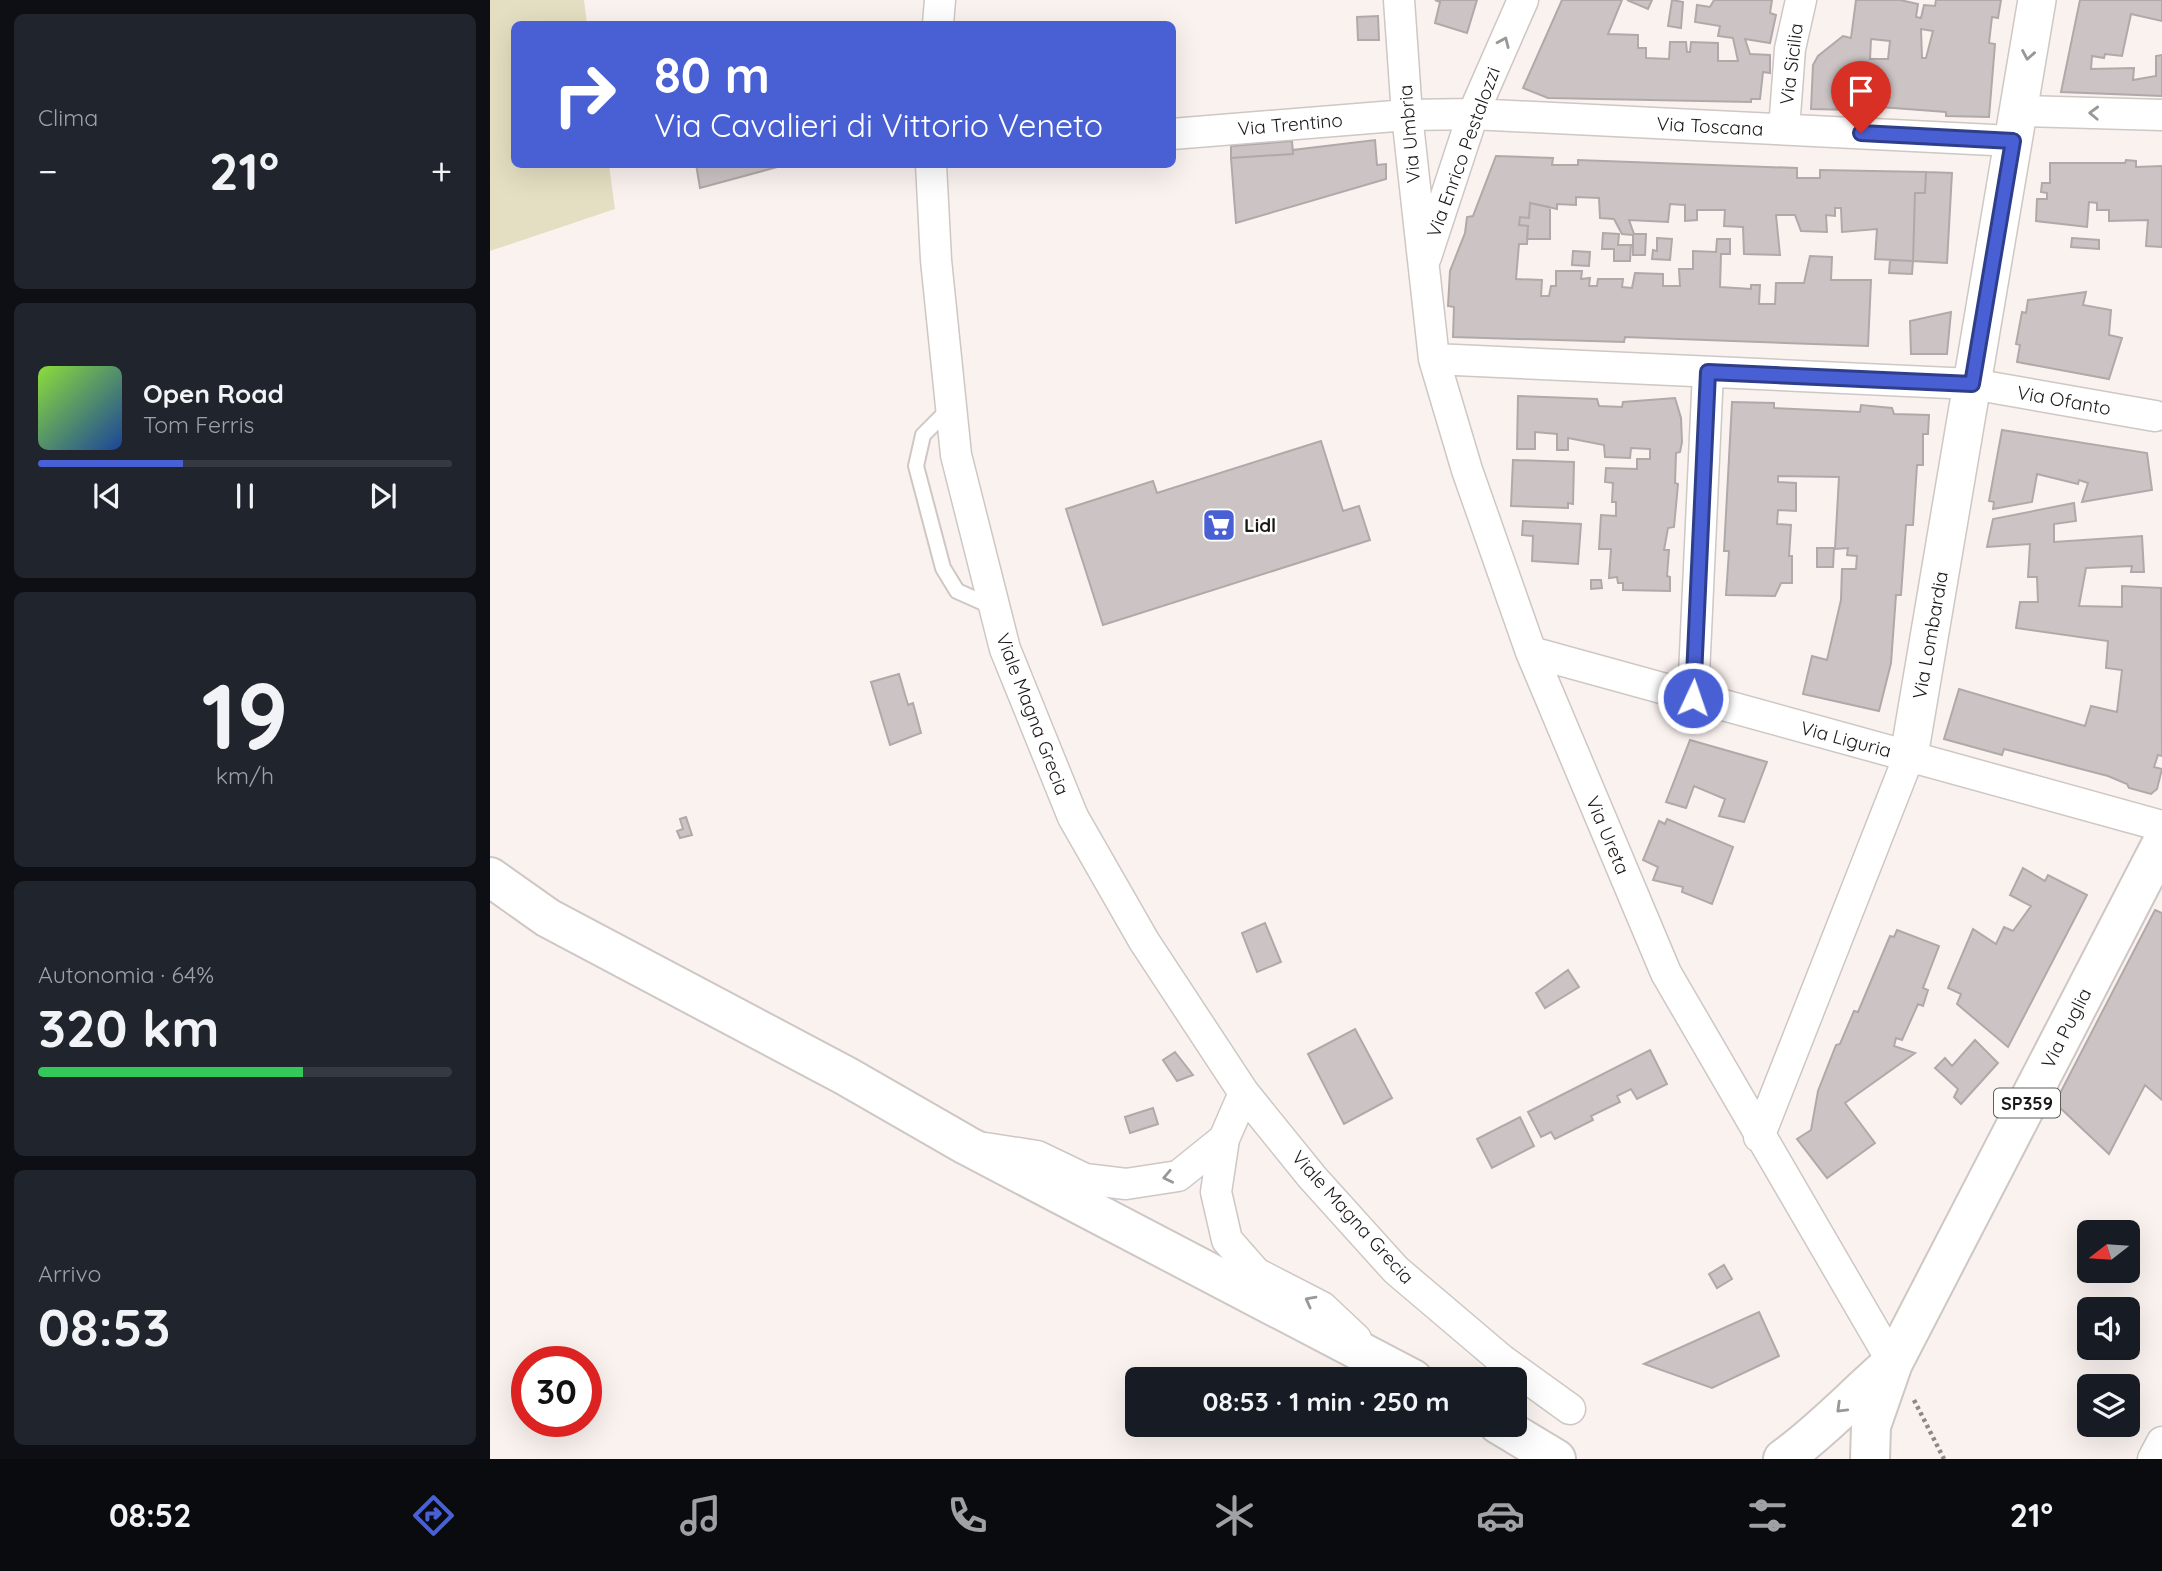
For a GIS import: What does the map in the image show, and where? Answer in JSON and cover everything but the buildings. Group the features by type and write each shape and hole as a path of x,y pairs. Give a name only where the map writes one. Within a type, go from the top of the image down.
{"main road":[{"name":"Via Puglia","path":"1870,1459 1871,1426 1893,1363 2162,843"},
{"path":"490,877 548,918 834,1070 966,1145 1391,1367"},
{"name":"Via Puglia","path":"1783,1459 1810,1440 1843,1406 1893,1363"},
{"path":"1520,1437 1548,1453 1586,1459"}],"street":[{"path":"938,21 940,0"},
{"name":"Via Umbria","path":"1399,0 1422,267"},
{"name":"Via Enrico Pestalozzi","path":"1422,267 1473,114 1523,0"},
{"name":"Via Sicilia","path":"1784,129 1790,49 1801,0"},
{"name":"Via Lombardia","path":"1759,1136 1909,756 2038,0"},
{"name":"Via Toscana","path":"1407,115 1473,114 1784,129 2016,126 2162,115"},
{"name":"Via Trentino","path":"1176,134 1407,115"},
{"name":"Viale Magna Grecia","path":"931,168 936,260 956,455 1005,649 1073,817 1144,941 1244,1093 1312,1177 1396,1270 1502,1360 1570,1409"},
{"name":"Via Ureta","path":"1422,267 1434,359 1467,470 1531,652 1666,973 1893,1363"},
{"name":"Via Ofanto","path":"1434,359 1972,384 2155,416"},
{"path":"1693,698 1708,372"},
{"name":"Via Liguria","path":"1531,652 2162,826"},
{"path":"1244,1093 1224,1139 1216,1192 1227,1240 1256,1273 1322,1307 1380,1361"},
{"path":"966,1145 1037,1156 1086,1179 1126,1184 1178,1176 1224,1139"},
{"path":"2153,1459 2162,1442"}],"lane":[{"path":"951,407 923,435 916,466 943,568 957,591 995,608"}],"path":[{"path":"1893,1363 1944,1459"}],"shaded area":[{"path":"490,0 584,0 587,21 511,21 511,168 609,168 615,209 490,251"}],"place":[{"name":"Lidl","path":"1219,525"}],"route":[{"path":"1693,698 1708,372 1972,384 2013,141 1861,133"}]}
